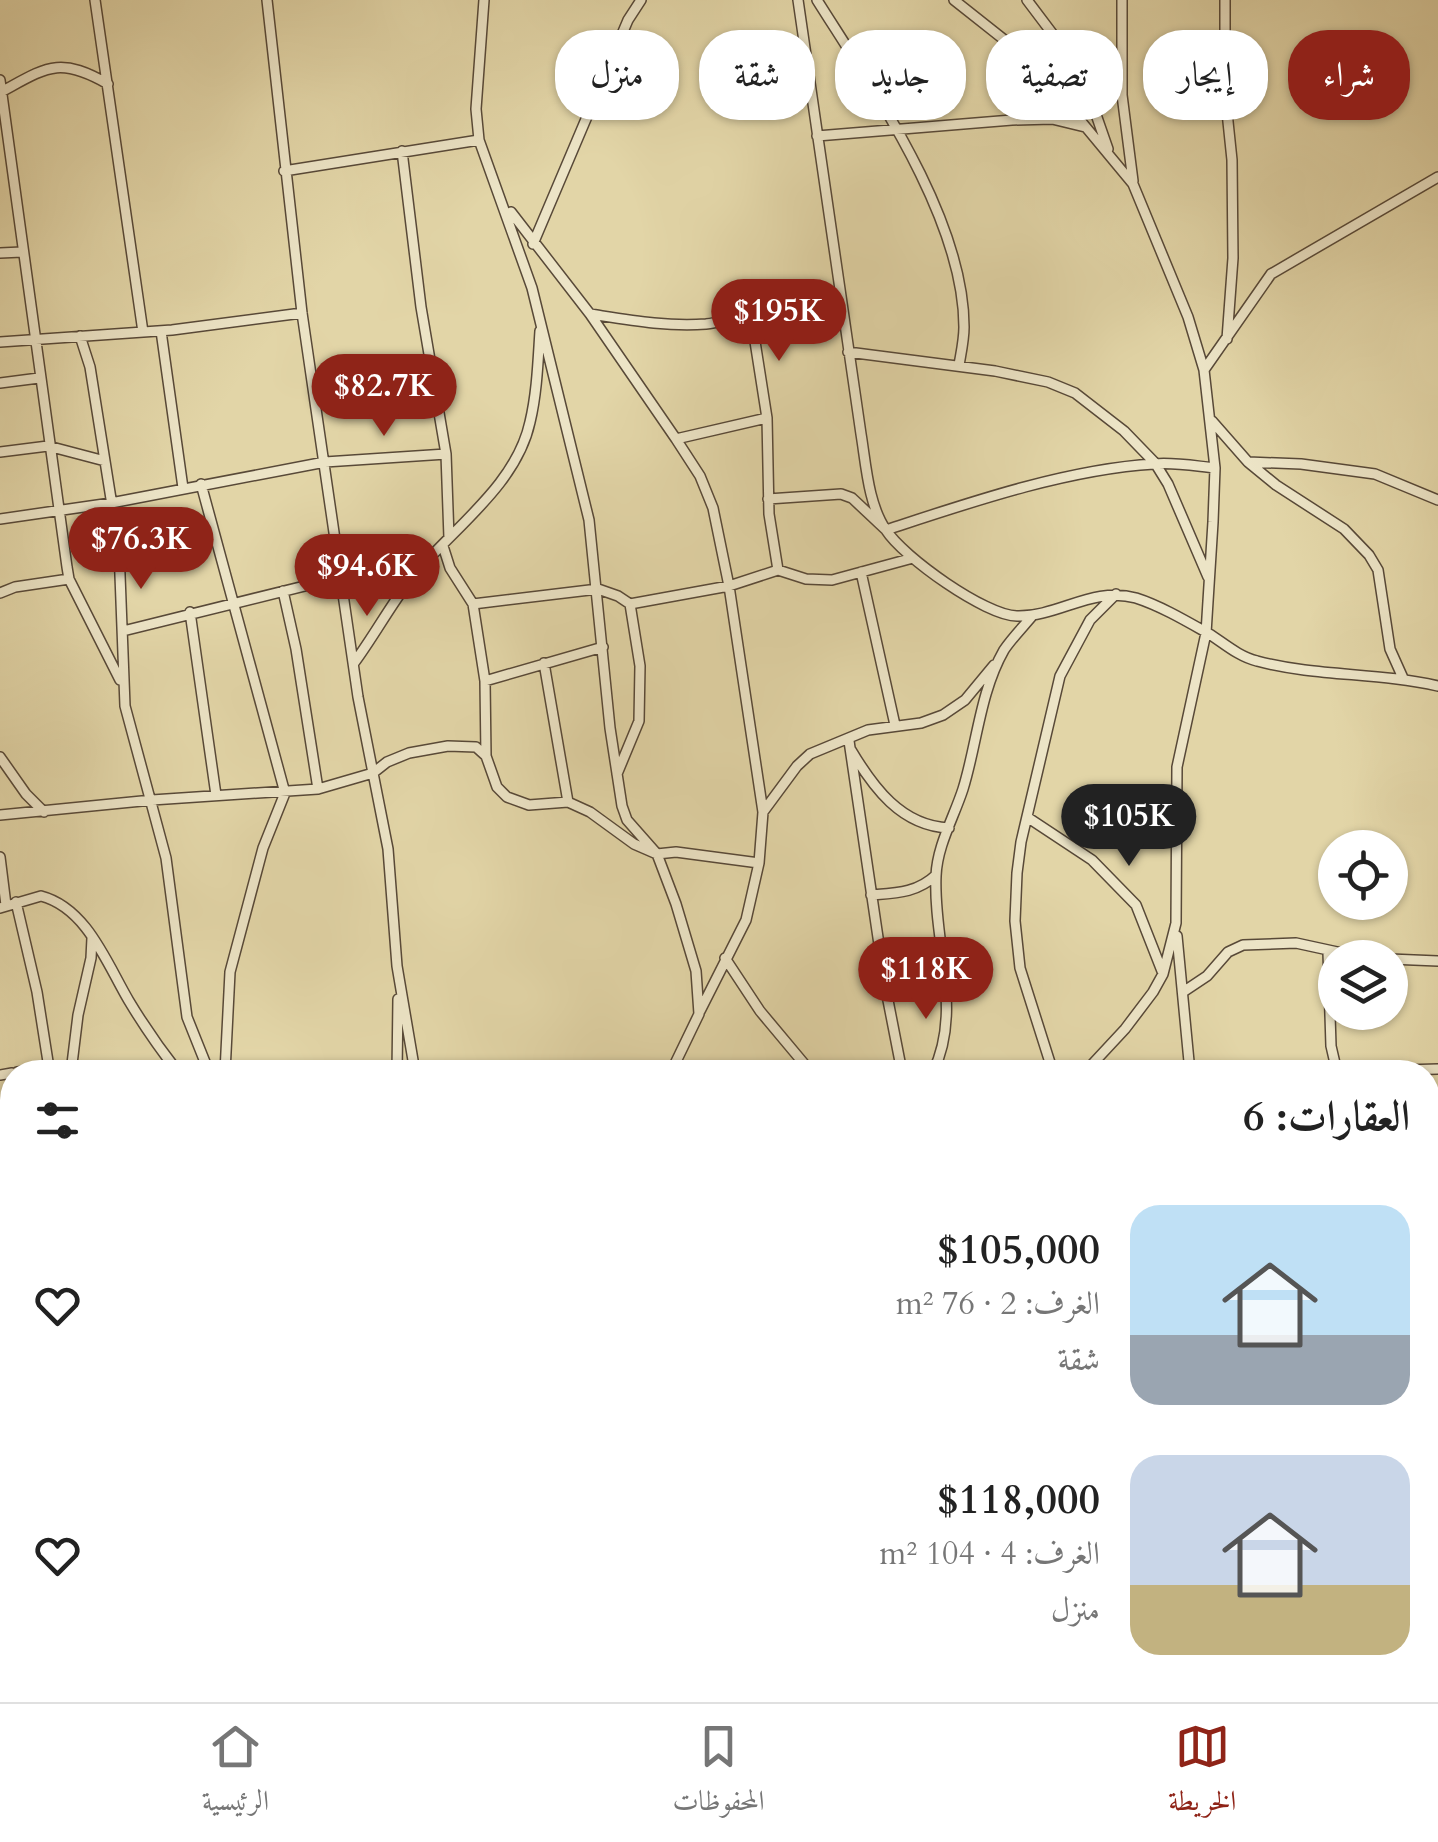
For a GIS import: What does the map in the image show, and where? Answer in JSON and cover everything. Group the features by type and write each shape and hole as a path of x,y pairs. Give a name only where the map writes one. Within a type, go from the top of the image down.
{"street":[{"path":"95,0 143,332"},
{"path":"267,0 302,313 354,662 388,849 397,966 397,1060"},
{"path":"484,0 476,110 479,140 504,200 532,288 589,520 617,774 627,820 657,854 688,940 696,971 699,1014"},
{"path":"534,244 607,68 640,0"},
{"path":"798,0 870,485 886,530"},
{"path":"817,0 897,128 946,236 962,292 964,330 959,365"},
{"path":"954,0 1031,61 1133,184"},
{"path":"1027,0 1064,49 1092,103 1110,156"},
{"path":"1122,0 1122,94 1133,184 1188,317 1204,370 1215,468 1206,633 1177,768 1176,923 1189,1060"},
{"path":"1225,0 1225,93 1232,160 1233,238 1226,338"},
{"path":"1,91 60,66 79,68 108,84"},
{"path":"0,80 48,446 70,579 123,686"},
{"path":"817,136 1052,119 1088,128"},
{"path":"284,171 479,140"},
{"path":"402,152 421,308 446,454 446,542 450,568 473,604 485,682 486,756 497,786 506,798 529,804 568,802 657,854 676,852 759,863"},
{"path":"1204,370 1271,274 1438,177"},
{"path":"504,200 590,314 700,476 713,508 729,586 763,812 759,863 746,920 677,1060"},
{"path":"0,253 22,252"},
{"path":"590,314 663,325 707,324 806,306 825,308 842,316"},
{"path":"0,342 161,331 302,313"},
{"path":"751,316 767,418 768,500 778,570"},
{"path":"354,662 407,584 488,495 520,450 530,424 540,323"},
{"path":"161,331 183,488"},
{"path":"80,336 90,366 120,549 123,686 129,722 152,800 170,887 188,1017 204,1060"},
{"path":"848,352 959,365 1048,382 1075,393 1124,431 1155,463 1168,484 1209,580"},
{"path":"0,384 39,378"},
{"path":"676,439 767,418"},
{"path":"1210,419 1248,462 1344,529 1369,555 1378,570 1390,649 1403,678"},
{"path":"0,452 48,446 105,462"},
{"path":"0,519 111,503 325,462 446,454"},
{"path":"1248,462 1375,474 1438,500"},
{"path":"886,530 986,498 1064,479 1155,463 1215,468"},
{"path":"201,484 286,794 263,848 230,972 226,1060"},
{"path":"768,500 841,494 852,498 913,558 992,611 1033,615 1085,598 1116,594 1153,605 1253,660 1324,673 1403,678 1438,686"},
{"path":"473,604 598,590 630,604 729,586 778,570 819,580 913,558"},
{"path":"861,572 895,725"},
{"path":"122,631 341,577"},
{"path":"0,593 70,579"},
{"path":"284,591 318,789"},
{"path":"1049,1060 1017,950 1017,873 1060,676 1090,620 1116,594"},
{"path":"617,774 639,721 640,666 630,604"},
{"path":"190,612 216,795"},
{"path":"763,812 796,766 810,754 895,725 932,719 965,700 1033,615"},
{"path":"485,682 602,646"},
{"path":"937,1060 947,1006 936,875 985,700 1004,650"},
{"path":"544,663 568,802"},
{"path":"844,740 885,799 919,821 949,828"},
{"path":"844,740 900,1060"},
{"path":"0,815 216,795 286,794 374,773 387,762 448,746 476,747 486,756"},
{"path":"0,758 44,812"},
{"path":"1027,817 1092,860 1136,906 1163,974"},
{"path":"0,857 7,905 37,992 47,1060"},
{"path":"871,895 924,887 936,875"},
{"path":"7,905 40,896 65,908 106,957 168,1060"},
{"path":"1096,1060 1125,1029 1163,974 1176,923"},
{"path":"73,1060 92,938"},
{"path":"1184,992 1207,976 1228,952 1243,946 1296,943 1318,949"},
{"path":"725,958 760,1011 801,1060"},
{"path":"1408,960 1438,962"},
{"path":"397,966 413,1060"},
{"path":"1330,1030 1333,1060"}]}
